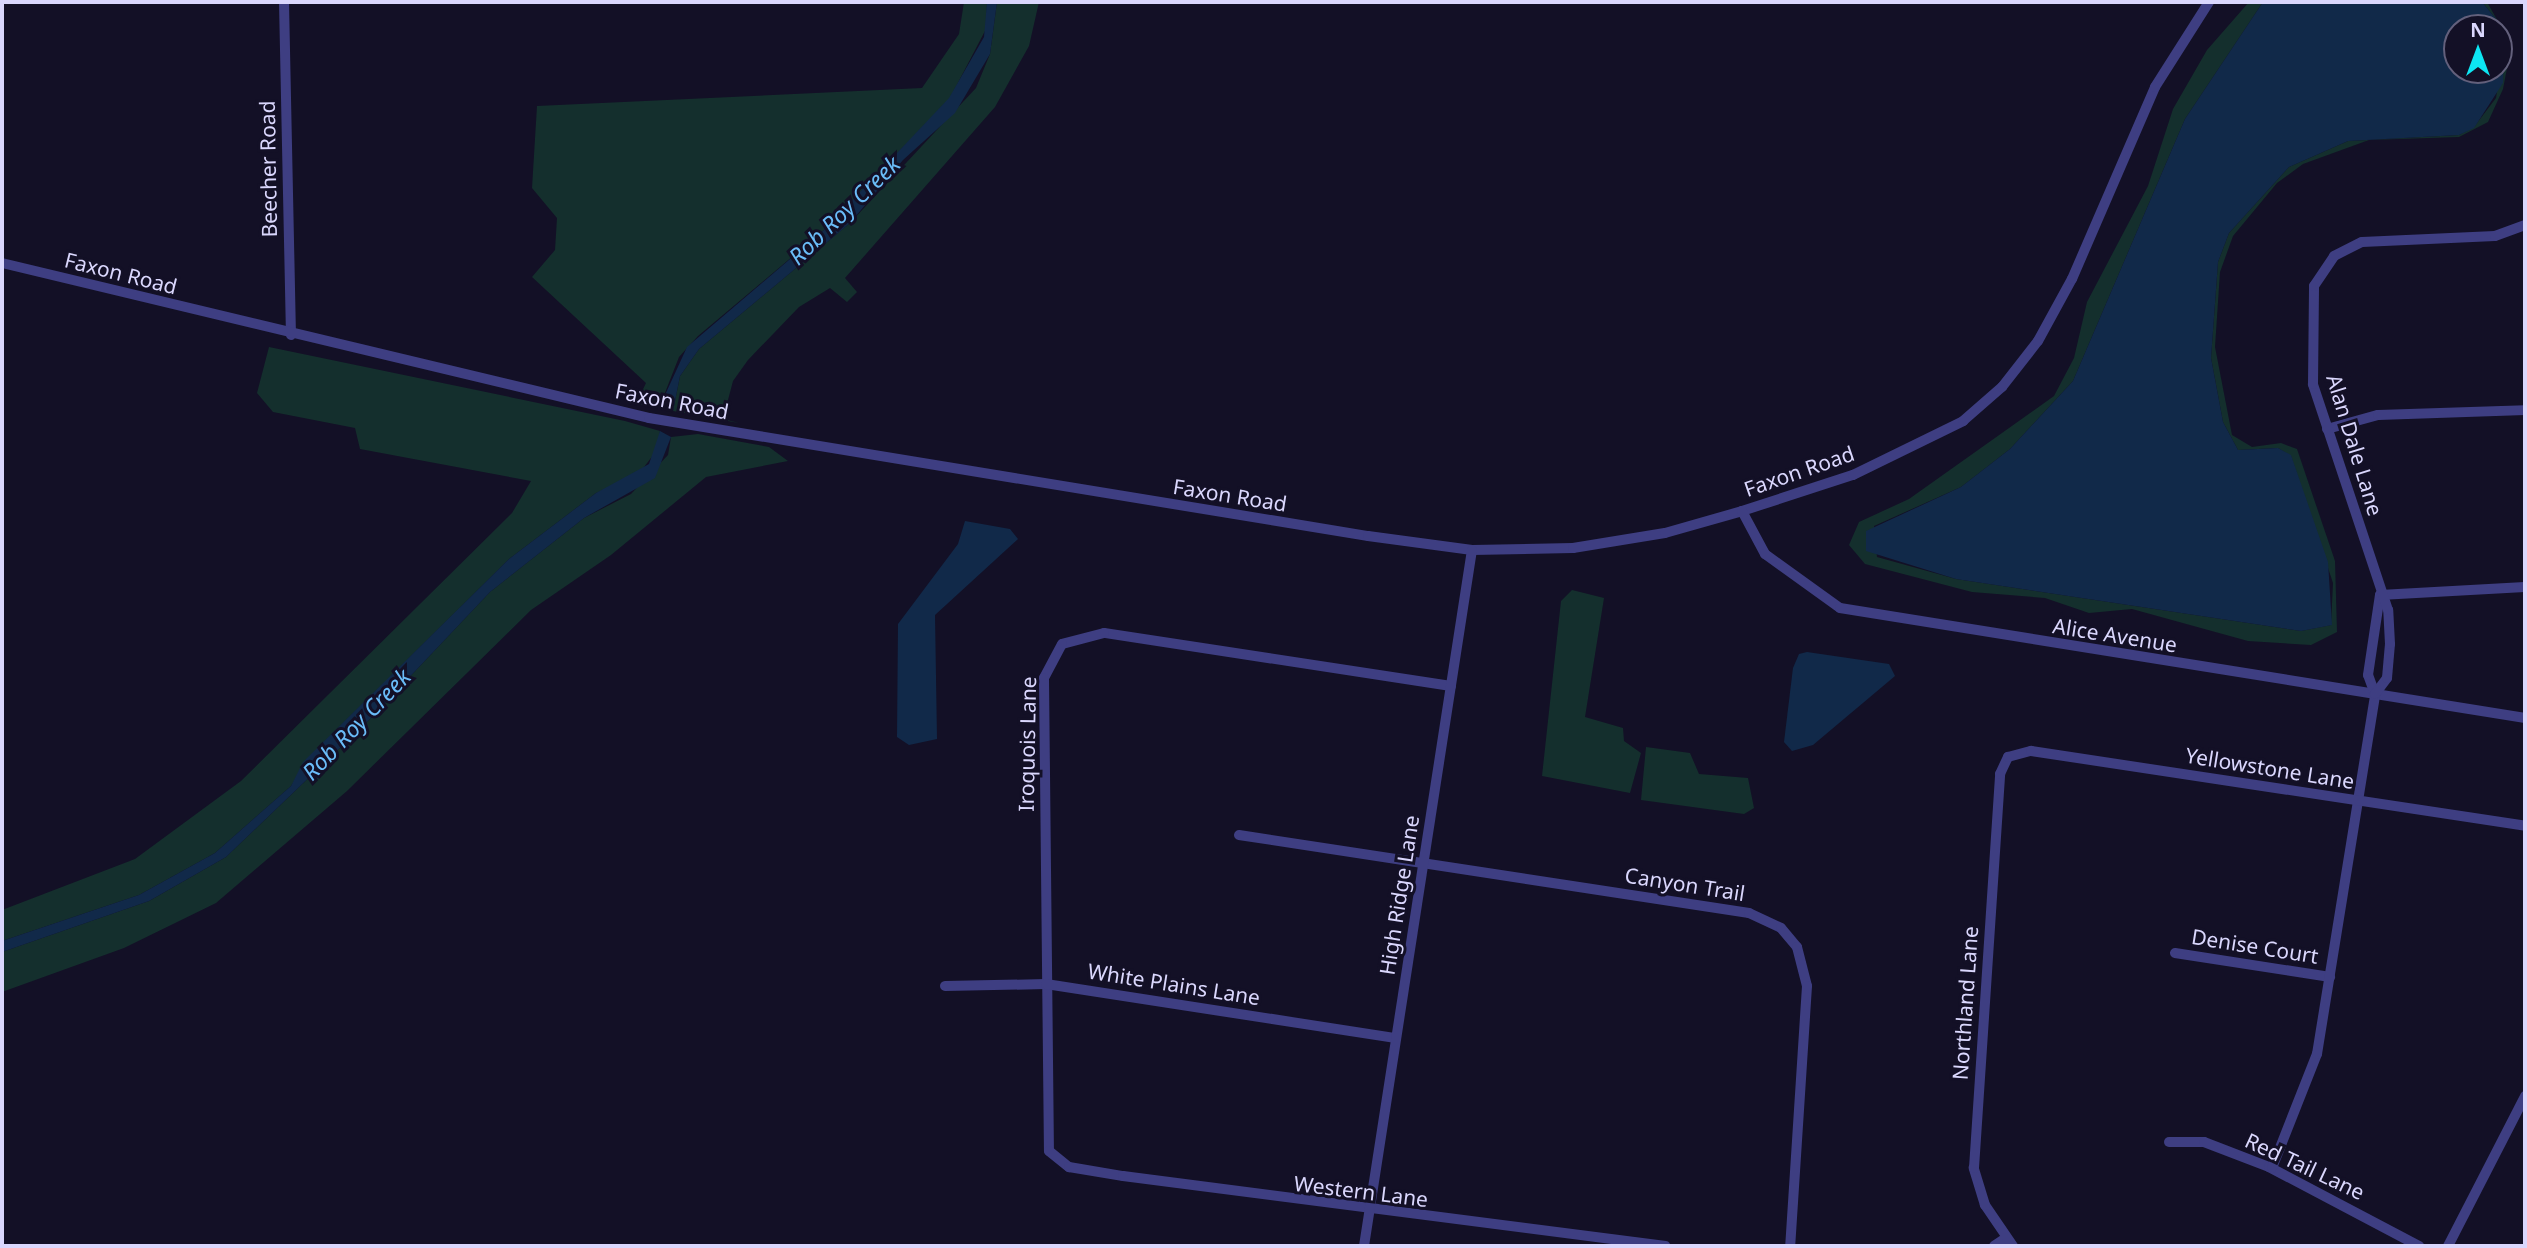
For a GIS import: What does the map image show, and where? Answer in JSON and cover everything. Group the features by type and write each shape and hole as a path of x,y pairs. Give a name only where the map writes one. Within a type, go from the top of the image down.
{"street":[{"name":"Beecher Road","path":"284,2 290,335"},
{"name":"Faxon Road","path":"2,263 290,335 663,420 1472,550 1573,548 1665,533 1742,511 1914,450 1963,422 2002,387 2072,279 2155,87 2209,2"},
{"name":"Alan Dale Lane","path":"2272,1168 2309,1081 2330,977 2375,694 2387,678 2390,644 2380,595 2313,384 2309,306 2314,286 2334,256 2372,240 2495,236 2525,225"},
{"path":"2327,429 2378,415 2525,410"},
{"name":"Alice Avenue","path":"1742,511 1765,554 1840,608 2525,718"},
{"name":"High Ridge Lane","path":"1364,1246 1472,550"},
{"path":"2380,595 2525,587"},
{"name":"Alan Dale Lane","path":"2375,694 2368,675 2380,595"},
{"name":"Iroquois Lane","path":"1055,1160 1048,1140 1044,678 1062,644 1104,633 1451,686"},
{"name":"Yellowstone Lane","path":"2009,756 2031,751 2525,826"},
{"name":"Northland Lane","path":"2009,756 2000,774 1975,1162 1985,1205 2010,1242"},
{"name":"Canyon Trail","path":"1239,835 1749,913 1781,928 1797,947 1807,986 1790,1246"},
{"name":"Denise Court","path":"2175,953 2330,977"},
{"name":"White Plains Lane","path":"945,986 1046,985 1395,1038"},
{"path":"2448,1246 2525,1096"},
{"name":"Red Tail Lane","path":"2169,1142 2203,1142 2272,1168 2419,1246"},
{"name":"Western Lane","path":"1055,1160 1122,1176 1368,1211 1666,1246"},
{"path":"1994,1246 2010,1242"}],"green space":[{"path":"964,2 987,2 986,29 950,98 824,230 698,336 679,357 659,408 636,404 646,383 532,277 555,250 557,218 532,188 537,106 922,88 959,34"},
{"path":"997,2 1039,2 1029,46 995,107 845,278 857,292 847,302 830,288 799,307 748,360 733,381 723,419 739,423 673,411 680,376 699,349 850,223 976,88 990,54"},
{"path":"2249,2 2263,2 2185,119 2073,381 2010,449 1961,487 1874,526 1877,557 1956,579 2301,631 2331,625 2333,583 2291,456 2278,448 2238,450 2223,422 2211,358 2218,262 2229,233 2289,167 2348,141 2459,135 2474,127 2496,98 2498,84 2504,84 2488,122 2459,137 2369,140 2303,164 2277,183 2233,236 2220,272 2215,347 2232,435 2252,447 2281,443 2297,449 2335,561 2337,632 2311,645 2248,641 2132,609 2089,613 2045,598 1972,592 1865,564 1849,545 1859,522 1909,499 2054,396 2074,358 2087,302 2148,186 2173,109 2207,50"},
{"path":"2482,2 2487,2 2494,14"},
{"path":"269,347 625,421 660,431 657,450 638,475 596,493 509,559 309,757 291,786 215,853 139,895 2,941 2,910 135,859 241,781 512,513 531,481 360,449 355,428 273,412 257,393"},
{"path":"698,434 769,447 788,461 706,477 611,555 531,610 347,791 216,903 124,948 2,992 2,952 149,901 226,857 367,722 490,592 584,518 631,494 668,455 671,437"},
{"path":"1572,590 1604,598 1585,717 1623,728 1624,741 1641,753 1630,793 1542,776 1561,601"},
{"path":"1646,747 1690,753 1699,774 1748,778 1754,808 1744,814 1641,800"}],"water":[{"name":"Rob Roy Creek","path":"987,2 997,2 990,54 955,113 903,160 850,223 699,349 680,376 673,411 659,408 687,347 824,230 949,98 984,37"},
{"path":"2263,2 2482,2 2492,14 2443,14 2443,84 2502,84 2474,128 2459,135 2348,141 2289,167 2229,233 2218,262 2211,358 2223,422 2238,450 2278,448 2291,455 2328,562 2332,625 2301,631 1956,579 1866,551 1866,531 1961,487 2010,449 2073,381 2185,119"},
{"name":"Rob Roy Creek","path":"660,431 671,437 655,478 584,518 490,592 367,722 226,857 149,901 2,952 2,941 139,895 215,853 291,786 303,762 509,559 596,493 649,464"},
{"path":"965,521 1010,529 1018,539 935,615 937,739 909,745 897,737 898,624 958,544"},
{"path":"1807,652 1889,664 1895,676 1813,745 1792,751 1784,742 1793,668 1799,654"}]}
